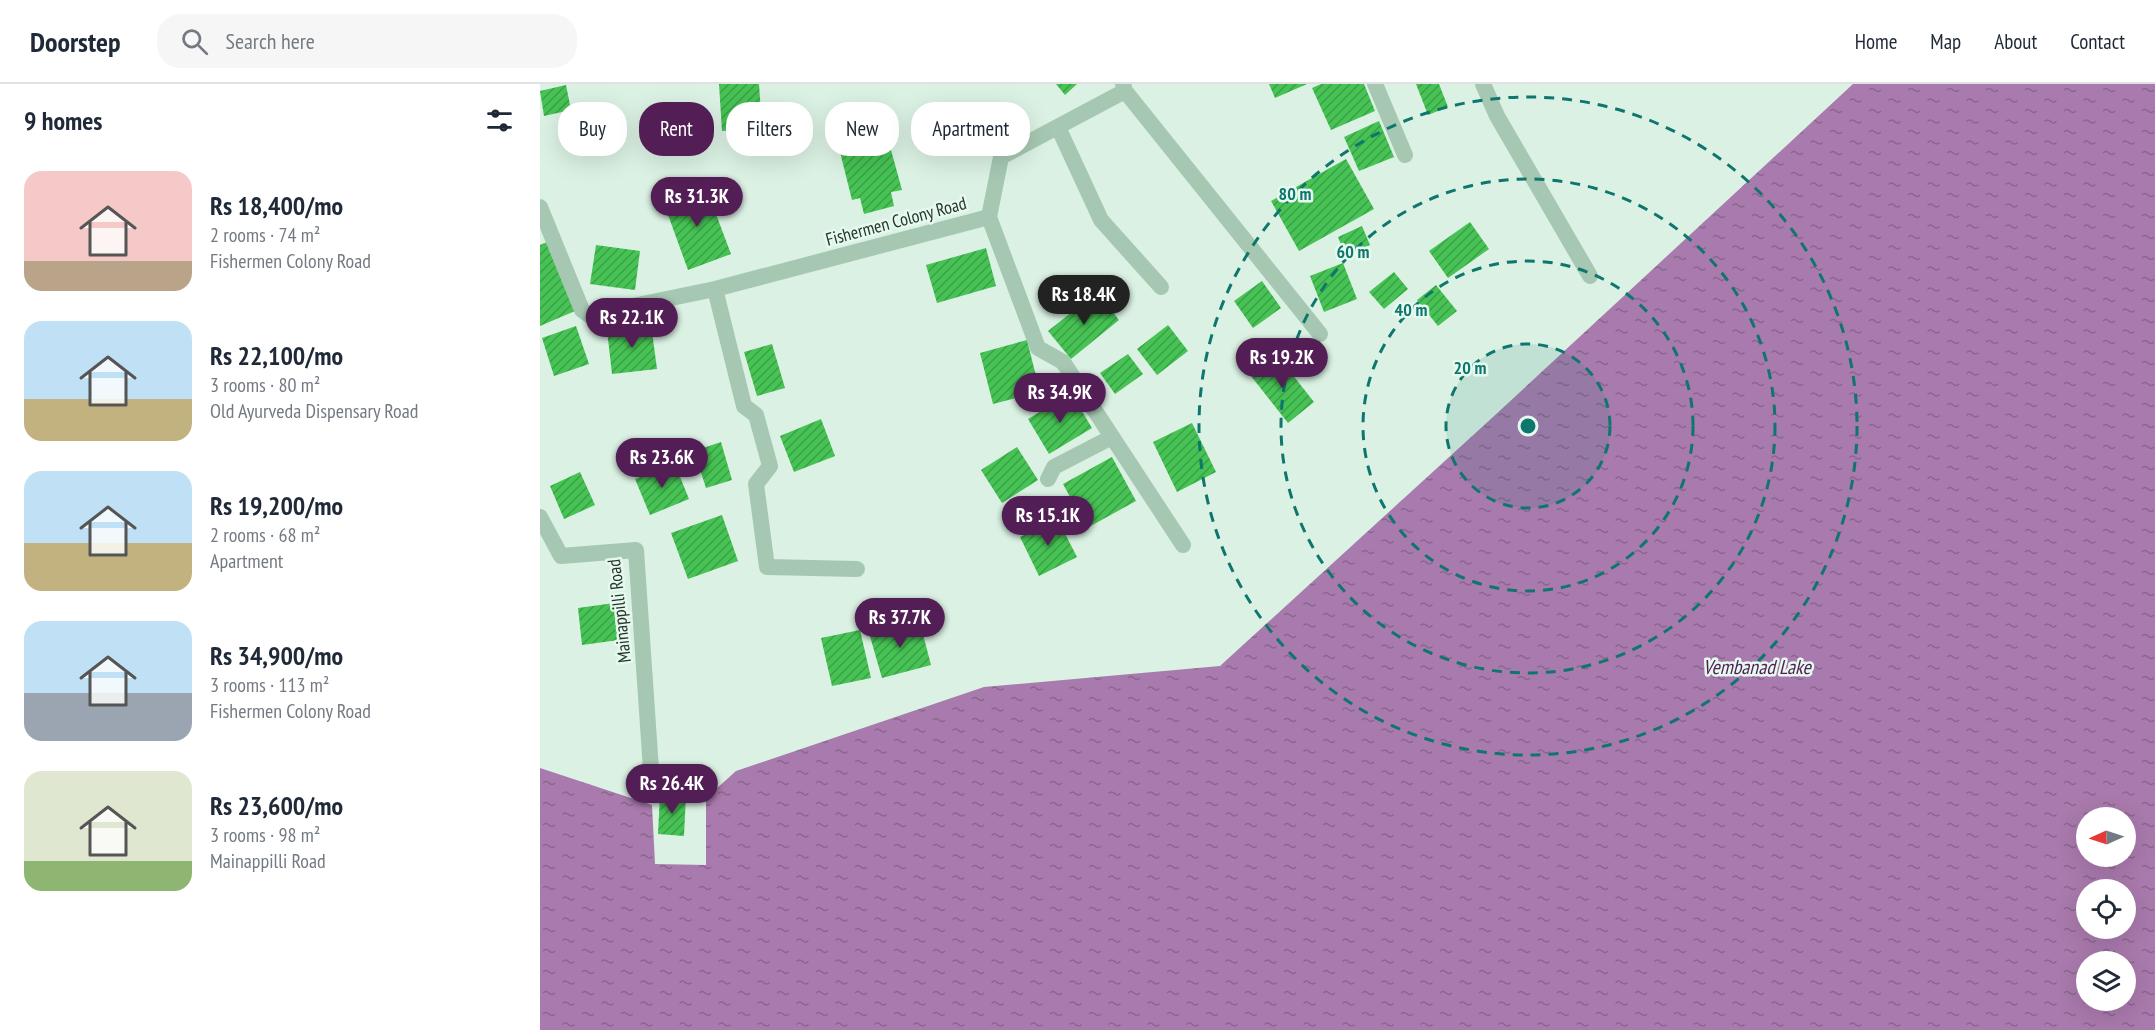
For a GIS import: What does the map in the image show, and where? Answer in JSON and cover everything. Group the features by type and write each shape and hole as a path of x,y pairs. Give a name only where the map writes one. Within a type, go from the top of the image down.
{"street":[{"path":"1376,84 1405,156"},
{"path":"1482,84 1497,116 1590,276"},
{"path":"1124,88 1320,334"},
{"name":"Fishermen Colony Road","path":"540,207 582,310 589,315 715,289 989,217 1001,157 1124,88"},
{"path":"1058,127 1101,220 1161,287"},
{"path":"989,217 1038,348 1063,362 1183,545"},
{"path":"715,289 744,406 756,415 770,466 756,484 767,567 857,569"},
{"path":"1048,479 1054,467 1112,437"},
{"name":"Mainappilli Road","path":"540,517 561,556 636,550 652,784"}],"water":[{"name":"Vembanad Lake","path":"1853,84 2155,84 2155,1030 540,1030 540,768 652,805 655,864 706,865 706,798 736,771 984,687 1220,666"}],"building":[{"path":"719,84 759,84 760,102 726,102 726,131 722,131"},
{"path":"1056,84 1077,84 1065,95"},
{"path":"1269,84 1307,84 1275,98"},
{"path":"1321,84 1364,84 1375,111 1331,130 1312,88"},
{"path":"1416,84 1439,84 1448,107 1428,115"},
{"path":"566,85 569,102 558,102 558,113 544,116 540,91"},
{"path":"1379,121 1394,157 1359,171 1344,137"},
{"path":"841,156 893,156 902,190 891,192 894,206 864,214 860,198 852,200"},
{"path":"1346,159 1374,209 1299,251 1271,201"},
{"path":"705,185 731,254 688,270 663,201"},
{"path":"1470,222 1489,249 1448,278 1429,251"},
{"path":"1362,226 1370,245 1345,255 1338,237"},
{"path":"547,242 575,311 540,326 540,245"},
{"path":"596,245 640,251 635,290 590,284"},
{"path":"986,248 996,286 937,303 926,265"},
{"path":"1343,263 1357,299 1324,312 1310,276"},
{"path":"1394,272 1408,289 1384,309 1369,292"},
{"path":"1262,281 1281,308 1253,328 1234,301"},
{"path":"1436,285 1457,311 1438,326 1417,300"},
{"path":"1097,292 1119,320 1071,359 1048,331"},
{"path":"651,324 657,369 612,374 607,330"},
{"path":"1168,325 1188,351 1157,375 1137,349"},
{"path":"576,326 589,364 554,376 542,338"},
{"path":"1027,340 1040,392 993,404 980,353"},
{"path":"772,344 785,388 757,396 744,352"},
{"path":"1128,354 1143,374 1115,394 1100,373"},
{"path":"1277,355 1314,402 1288,423 1251,376"},
{"path":"1071,393 1092,428 1049,454 1028,419"},
{"path":"821,419 835,456 794,472 780,436"},
{"path":"1192,423 1216,472 1177,492 1153,442"},
{"path":"721,442 732,480 706,488 694,451"},
{"path":"1017,447 1038,480 1002,503 981,470"},
{"path":"1112,457 1136,501 1087,528 1063,484"},
{"path":"674,462 689,499 650,515 635,479"},
{"path":"580,472 595,505 564,519 550,486"},
{"path":"722,515 738,561 688,579 671,533"},
{"path":"1057,518 1077,557 1039,576 1020,537"},
{"path":"614,603 619,640 582,645 578,608"},
{"path":"919,619 931,665 882,678 869,633"},
{"path":"860,630 871,678 832,686 821,638"},
{"path":"660,794 686,795 684,836 658,834"}]}
